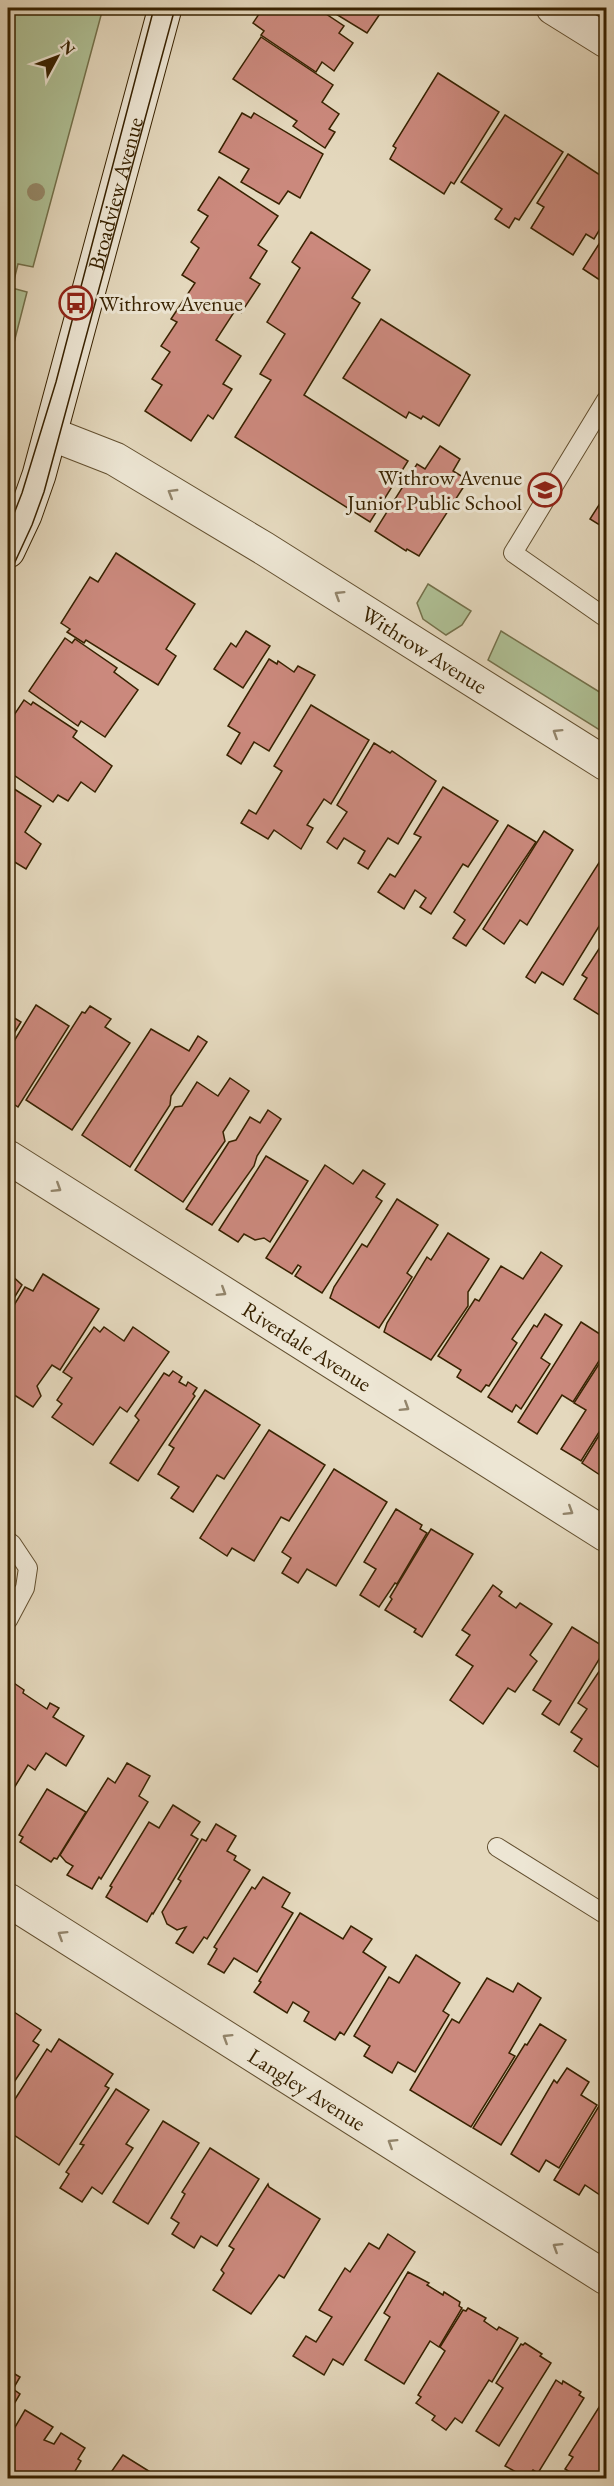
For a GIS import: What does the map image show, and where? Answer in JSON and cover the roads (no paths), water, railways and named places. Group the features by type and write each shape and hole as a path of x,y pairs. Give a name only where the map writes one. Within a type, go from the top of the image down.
{"street":[{"name":"Broadview Avenue","path":"8,551 25,515 51,435 165,8"},
{"path":"561,9 606,41"},
{"name":"Withrow Avenue","path":"51,435 125,465 265,549 606,764"},
{"name":"Riverdale Avenue","path":"8,1157 606,1535"},
{"name":"Langley Avenue","path":"8,1900 606,2278"}],"lane":[{"path":"606,399 513,554 606,618"},
{"path":"8,1541 28,1568 26,1588 8,1620"},
{"path":"497,1847 606,1915"}],"tram line":[{"path":"8,529 22,493 56,382 154,8"},
{"path":"8,577 32,525 44,492 175,8"}],"place":[{"name":"Withrow Avenue","path":"76,303"},
{"name":"Withrow Avenue Junior Public School","path":"545,490"}]}
